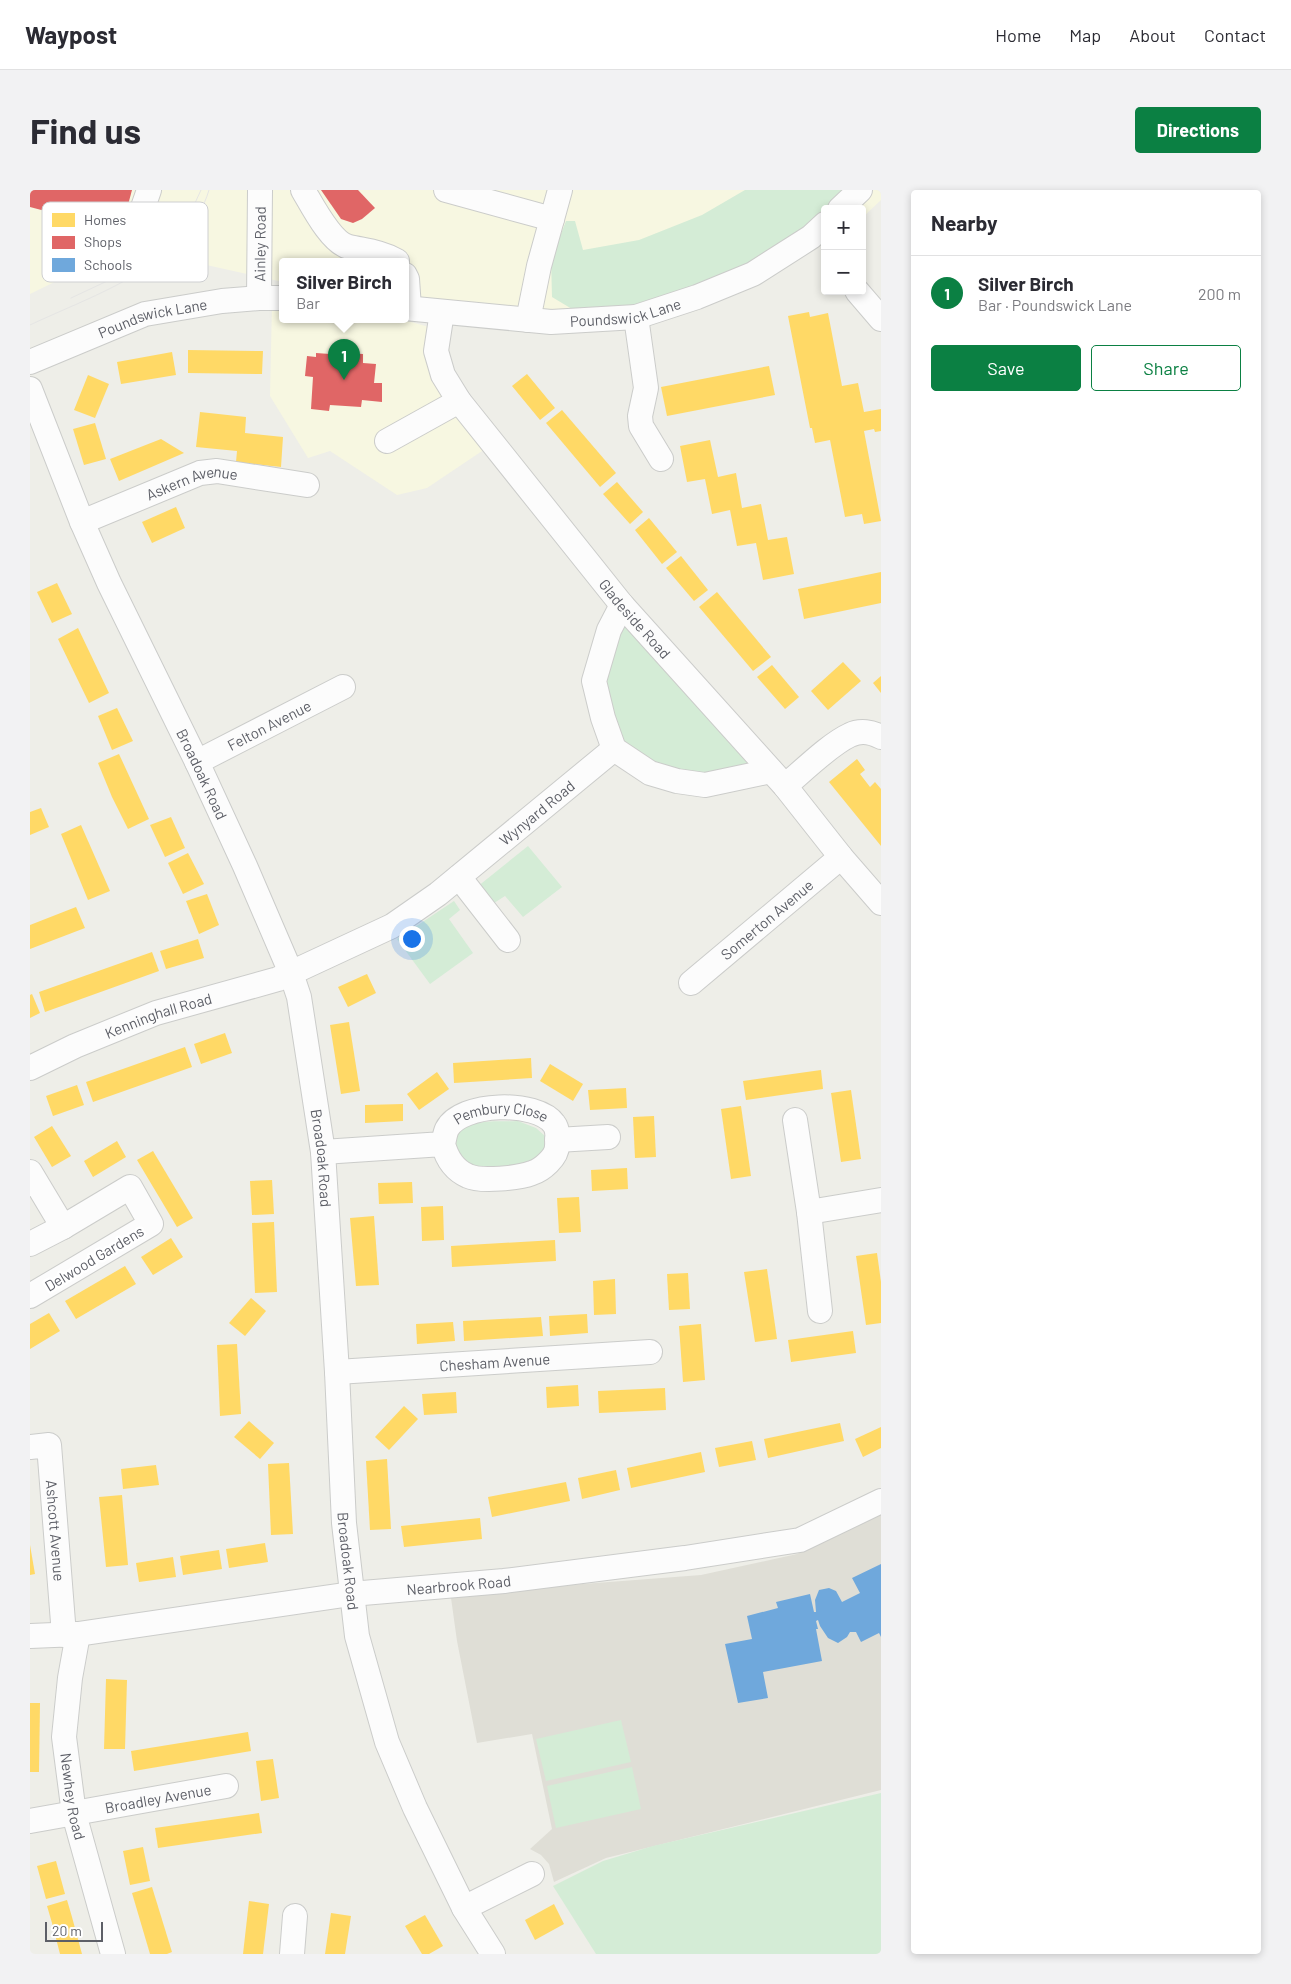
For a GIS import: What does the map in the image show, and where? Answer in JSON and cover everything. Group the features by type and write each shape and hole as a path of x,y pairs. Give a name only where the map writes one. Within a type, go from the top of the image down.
{"street":[{"name":"Ainley Road","path":"259,298 260,190"},
{"path":"303,190 326,229 347,246 379,252 391,258"},
{"path":"446,190 552,219"},
{"path":"528,320 532,264 552,219 560,190"},
{"path":"844,205 860,190"},
{"name":"Poundswick Lane","path":"409,308 551,322 636,317 697,297 753,274 820,238"},
{"path":"860,295 881,319"},
{"name":"Poundswick Lane","path":"30,362 145,314 222,301 279,298"},
{"name":"Gladeside Road","path":"442,312 436,351 443,375 459,400 622,605 778,778 881,903"},
{"path":"636,317 646,388 640,416 641,426 661,459"},
{"name":"Broadoak Road","path":"30,389 82,522 109,583 197,762 245,866 299,997 323,1152 337,1372 344,1523 357,1636 387,1742 415,1808 464,1908 493,1954"},
{"path":"386,440 459,400"},
{"name":"Askern Avenue","path":"82,522 200,473 218,471 307,485"},
{"path":"622,605 609,630 594,681 602,718 614,749 650,774 677,781 705,785 778,778 851,734 863,732 881,737"},
{"name":"Felton Avenue","path":"197,762 343,687"},
{"name":"Wynyard Road","path":"290,973 392,926 438,894 614,749"},
{"name":"Somerton Avenue","path":"691,983 841,856"},
{"path":"459,877 508,940"},
{"name":"Kenninghall Road","path":"30,1068 75,1046 156,1013 278,979 290,973"},
{"name":"Pembury Close","path":"523,1108 536,1111 550,1119 556,1126 558,1148 553,1158 535,1172 523,1176 478,1179 467,1176 452,1165 446,1155 443,1144 447,1129 468,1112 523,1108"},
{"path":"796,1120 820,1311"},
{"path":"557,1140 608,1137"},
{"name":"Pembury Close","path":"323,1152 443,1144"},
{"path":"30,1172 63,1227"},
{"name":"Delwood Gardens","path":"30,1244 63,1227 130,1187 152,1224 30,1296"},
{"path":"809,1212 881,1200"},
{"name":"Chesham Avenue","path":"337,1372 650,1352"},
{"name":"Ashcott Avenue","path":"30,1447 49,1445 71,1634"},
{"name":"Nearbrook Road","path":"30,1636 71,1634 351,1594 513,1580 685,1558 800,1540 881,1501"},
{"name":"Newhey Road","path":"71,1634 70,1678 64,1737 74,1814 113,1954"},
{"name":"Broadley Avenue","path":"30,1821 226,1786"},
{"path":"464,1908 532,1874"},
{"path":"292,1954 295,1916"}],"shaded area":[{"path":"30,190 881,190 881,200 866,214 866,205 821,205 821,246 809,223 768,254 577,312 409,297 409,258 279,258 279,281 208,265 208,202 42,202 42,282 55,282 30,294"},
{"path":"745,190 843,190 828,205 821,205 821,211 809,223 768,254 714,280 637,304 577,312 552,297 551,259 566,221 575,221 583,250 639,240 702,215"},
{"path":"272,304 279,305 279,323 409,323 409,321 440,330 436,351 494,443 427,488 397,495 330,451 308,458 270,396"},
{"path":"622,605 771,771 705,785 614,749 601,655"},
{"path":"528,846 562,887 523,917 505,896 491,905 477,887"},
{"path":"454,901 460,910 449,919 473,953 430,984 397,939"},
{"path":"490,1121 518,1121 536,1128 545,1136 545,1149 525,1170 470,1171 451,1140 466,1127 473,1124"},
{"path":"881,1515 881,1790 606,1858 554,1882 549,1864 541,1855 530,1849 552,1829 532,1734 477,1743 457,1641 451,1598 517,1589 701,1575 797,1554"},
{"path":"621,1720 631,1762 546,1781 536,1739"},
{"path":"632,1767 641,1809 556,1828 547,1786"},
{"path":"881,1793 881,1954 596,1954 553,1886 603,1861 653,1846"}],"building: Homes":[{"path":"809,312 810,317 828,313 842,386 858,383 864,412 881,409 881,431 875,432 874,429 864,431 881,521 864,524 862,514 845,517 830,440 815,443 812,428 810,428 788,316"},
{"path":"188,350 263,351 262,374 188,373"},
{"path":"172,352 176,375 121,384 117,362"},
{"path":"769,366 775,395 667,416 661,387"},
{"path":"527,374 555,408 540,420 512,386"},
{"path":"88,375 109,384 95,418 74,410"},
{"path":"562,410 616,473 600,487 546,423"},
{"path":"200,412 246,417 245,433 283,437 281,467 236,462 237,451 196,447"},
{"path":"95,423 106,459 84,465 73,429"},
{"path":"161,439 184,453 119,481 110,459"},
{"path":"710,440 718,477 736,473 742,508 761,504 768,540 787,537 794,574 763,580 756,543 737,546 730,510 712,514 705,479 687,482 680,446"},
{"path":"617,482 643,512 630,524 603,494"},
{"path":"176,507 185,528 152,543 142,522"},
{"path":"649,518 677,552 662,564 635,530"},
{"path":"681,556 708,590 694,601 666,568"},
{"path":"881,572 881,603 804,619 798,589"},
{"path":"57,583 72,614 52,623 37,592"},
{"path":"717,592 771,657 753,671 699,607"},
{"path":"78,628 109,693 89,703 58,639"},
{"path":"843,662 861,681 828,710 811,691"},
{"path":"772,665 799,697 785,709 757,677"},
{"path":"881,676 881,693 873,683"},
{"path":"117,708 133,741 112,750 98,716"},
{"path":"119,754 149,819 128,829 98,763"},
{"path":"857,759 865,770 860,774 870,787 875,782 881,789 881,846 829,782"},
{"path":"41,808 49,827 30,835 30,812"},
{"path":"171,817 185,848 165,857 150,825"},
{"path":"81,825 110,891 88,900 61,834"},
{"path":"188,853 204,884 183,894 168,863"},
{"path":"207,894 219,925 199,934 186,901"},
{"path":"76,907 85,928 30,949 30,925"},
{"path":"198,939 204,958 166,969 160,951"},
{"path":"152,952 159,971 45,1012 39,992"},
{"path":"367,974 376,993 348,1007 338,987"},
{"path":"32,994 40,1013 30,1018 30,995"},
{"path":"349,1022 360,1091 341,1094 330,1025"},
{"path":"225,1033 232,1053 201,1064 194,1044"},
{"path":"185,1047 192,1067 93,1102 86,1082"},
{"path":"531,1058 532,1078 454,1083 453,1063"},
{"path":"550,1064 583,1084 573,1101 540,1081"},
{"path":"821,1070 823,1089 746,1100 743,1081"},
{"path":"437,1072 449,1089 419,1110 407,1094"},
{"path":"77,1085 84,1105 53,1116 46,1096"},
{"path":"626,1088 627,1108 590,1110 588,1090"},
{"path":"851,1090 861,1159 841,1162 831,1093"},
{"path":"403,1104 403,1121 365,1123 365,1105"},
{"path":"741,1106 751,1176 731,1179 721,1109"},
{"path":"654,1116 656,1157 635,1158 633,1117"},
{"path":"52,1126 71,1156 52,1167 34,1137"},
{"path":"117,1141 126,1157 93,1177 84,1161"},
{"path":"153,1151 193,1218 177,1227 137,1160"},
{"path":"627,1168 628,1189 592,1191 591,1170"},
{"path":"272,1180 274,1214 252,1215 250,1181"},
{"path":"412,1182 413,1203 379,1204 378,1183"},
{"path":"579,1197 581,1232 559,1233 557,1198"},
{"path":"443,1206 444,1240 422,1241 421,1207"},
{"path":"374,1216 379,1285 356,1286 350,1218"},
{"path":"274,1222 277,1292 255,1293 252,1223"},
{"path":"171,1238 183,1257 153,1275 141,1257"},
{"path":"555,1240 556,1261 452,1267 451,1246"},
{"path":"877,1253 881,1282 881,1323 866,1325 856,1256"},
{"path":"125,1266 136,1284 76,1319 65,1301"},
{"path":"767,1269 777,1339 755,1342 744,1272"},
{"path":"688,1273 690,1309 669,1310 667,1274"},
{"path":"615,1279 616,1314 594,1315 593,1281"},
{"path":"251,1298 266,1311 245,1336 229,1323"},
{"path":"49,1313 60,1331 30,1349 30,1324"},
{"path":"587,1314 588,1333 550,1336 549,1316"},
{"path":"541,1317 543,1336 464,1341 463,1321"},
{"path":"453,1322 455,1341 417,1344 416,1324"},
{"path":"701,1324 705,1380 683,1382 679,1326"},
{"path":"853,1331 856,1353 791,1362 788,1340"},
{"path":"237,1344 241,1414 220,1416 217,1345"},
{"path":"578,1385 579,1406 547,1408 546,1387"},
{"path":"665,1388 666,1410 599,1413 598,1391"},
{"path":"456,1392 457,1413 424,1415 422,1394"},
{"path":"404,1406 418,1419 389,1450 375,1437"},
{"path":"249,1421 274,1443 260,1459 234,1437"},
{"path":"840,1423 844,1441 768,1458 764,1439"},
{"path":"881,1427 881,1448 863,1457 855,1439"},
{"path":"752,1441 756,1460 719,1467 715,1448"},
{"path":"701,1452 705,1472 631,1488 627,1468"},
{"path":"387,1459 391,1529 370,1530 366,1461"},
{"path":"289,1463 293,1534 271,1535 268,1464"},
{"path":"156,1465 159,1485 123,1489 121,1469"},
{"path":"616,1470 620,1490 582,1499 578,1478"},
{"path":"566,1482 570,1501 492,1517 488,1497"},
{"path":"122,1495 128,1565 106,1567 99,1497"},
{"path":"480,1518 482,1539 404,1547 401,1526"},
{"path":"265,1543 268,1562 229,1568 226,1549"},
{"path":"30,1545 35,1574 30,1575"},
{"path":"219,1550 222,1569 183,1575 180,1556"},
{"path":"173,1557 176,1577 139,1582 136,1563"},
{"path":"106,1679 127,1680 125,1749 104,1749"},
{"path":"30,1703 40,1703 39,1772 30,1772"},
{"path":"248,1732 251,1751 134,1771 131,1751"},
{"path":"273,1759 279,1798 261,1801 256,1761"},
{"path":"259,1813 262,1833 158,1848 155,1828"},
{"path":"143,1847 150,1881 130,1885 123,1851"},
{"path":"56,1861 65,1894 46,1899 37,1866"},
{"path":"152,1887 172,1952 167,1954 150,1954 132,1893"},
{"path":"67,1900 82,1954 60,1954 47,1906"},
{"path":"249,1901 269,1904 263,1954 243,1954"},
{"path":"554,1904 564,1924 535,1940 525,1920"},
{"path":"331,1913 351,1916 345,1954 325,1954"},
{"path":"425,1915 443,1946 429,1954 422,1954 405,1926"}],"building: Shops":[{"path":"30,190 132,190 129,202 42,202 42,210 30,207"},
{"path":"321,190 358,190 375,208 362,219 353,223 341,219"},
{"path":"330,352 363,354 363,363 376,364 374,383 382,383 382,402 362,400 361,407 330,405 329,411 311,409 313,377 305,376 307,356 316,357 316,353 330,354"}],"building: Schools":[{"path":"881,1564 881,1637 879,1633 861,1642 856,1632 850,1632 847,1637 838,1643 828,1638 818,1620 816,1621 818,1629 816,1629 822,1661 763,1672 768,1698 738,1703 725,1644 752,1639 747,1616 778,1608 776,1602 810,1594 814,1612 816,1612 815,1600 819,1590 829,1588 836,1591 842,1602 860,1593 852,1578"}],"tram line":[{"path":"195,202 201,190"},
{"path":"204,202 209,190"},
{"path":"71,298 105,282"},
{"path":"30,325 122,282"}],"place":[{"name":"Silver Birch","path":"344,380"}]}
